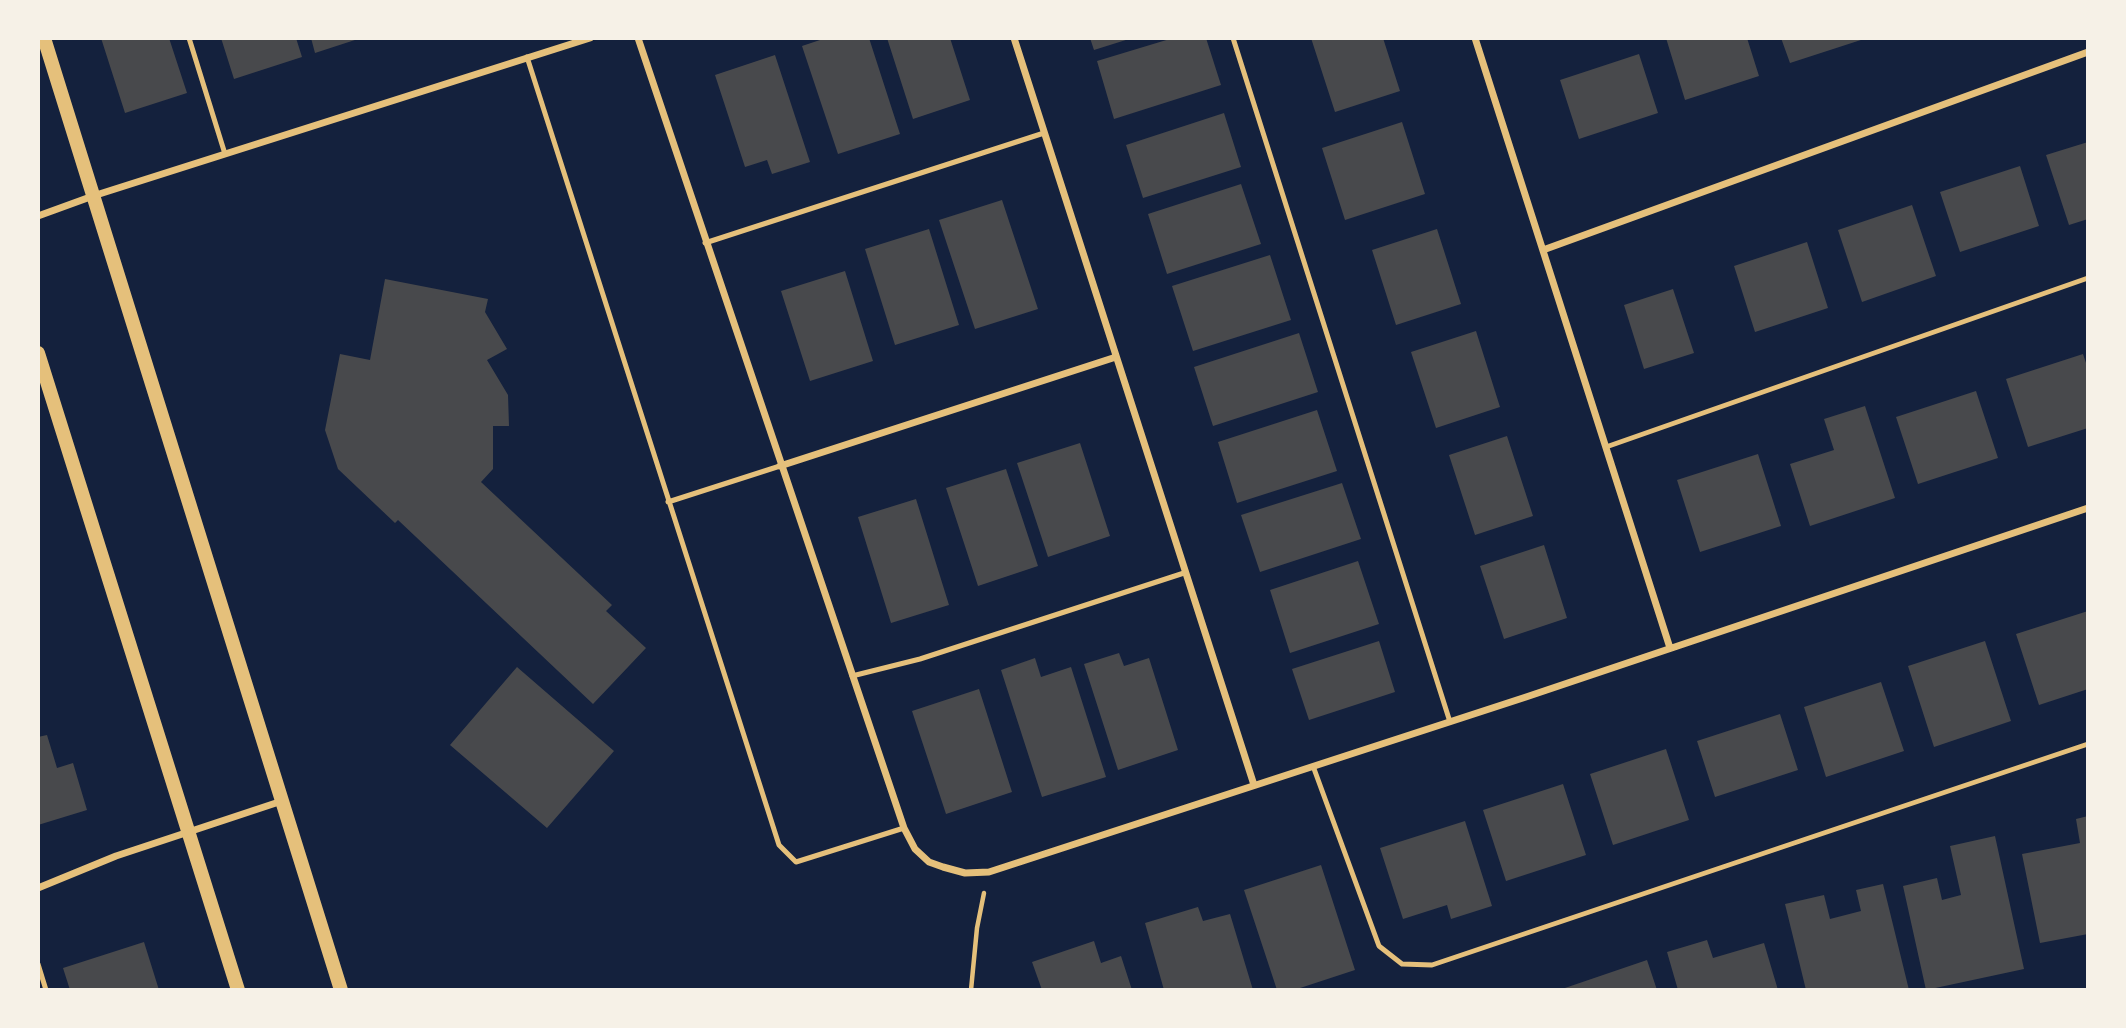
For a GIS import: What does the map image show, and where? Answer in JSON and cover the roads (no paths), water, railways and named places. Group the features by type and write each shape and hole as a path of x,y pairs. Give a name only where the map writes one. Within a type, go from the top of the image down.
{"main road":[{"path":"44,38 341,989"},
{"path":"38,353 238,989"}],"street":[{"path":"38,216 93,196 590,38"},
{"path":"638,38 904,828 915,849 929,862 965,873 989,872 1450,722 2088,508"},
{"path":"1014,38 1254,785"},
{"path":"1475,38 1670,648"},
{"path":"1543,250 2088,52"},
{"path":"780,466 1116,357"},
{"path":"38,888 116,856 282,801"}],"lane":[{"path":"189,38 225,154"},
{"path":"1233,38 1450,722"},
{"path":"527,57 779,845 796,862 904,828"},
{"path":"705,243 1044,133"},
{"path":"1606,447 2088,278"},
{"path":"668,502 780,466"},
{"path":"852,676 920,659 1184,573"},
{"path":"1312,766 1379,946 1402,964 1432,965 2088,744"},
{"path":"38,964 46,989"}]}
